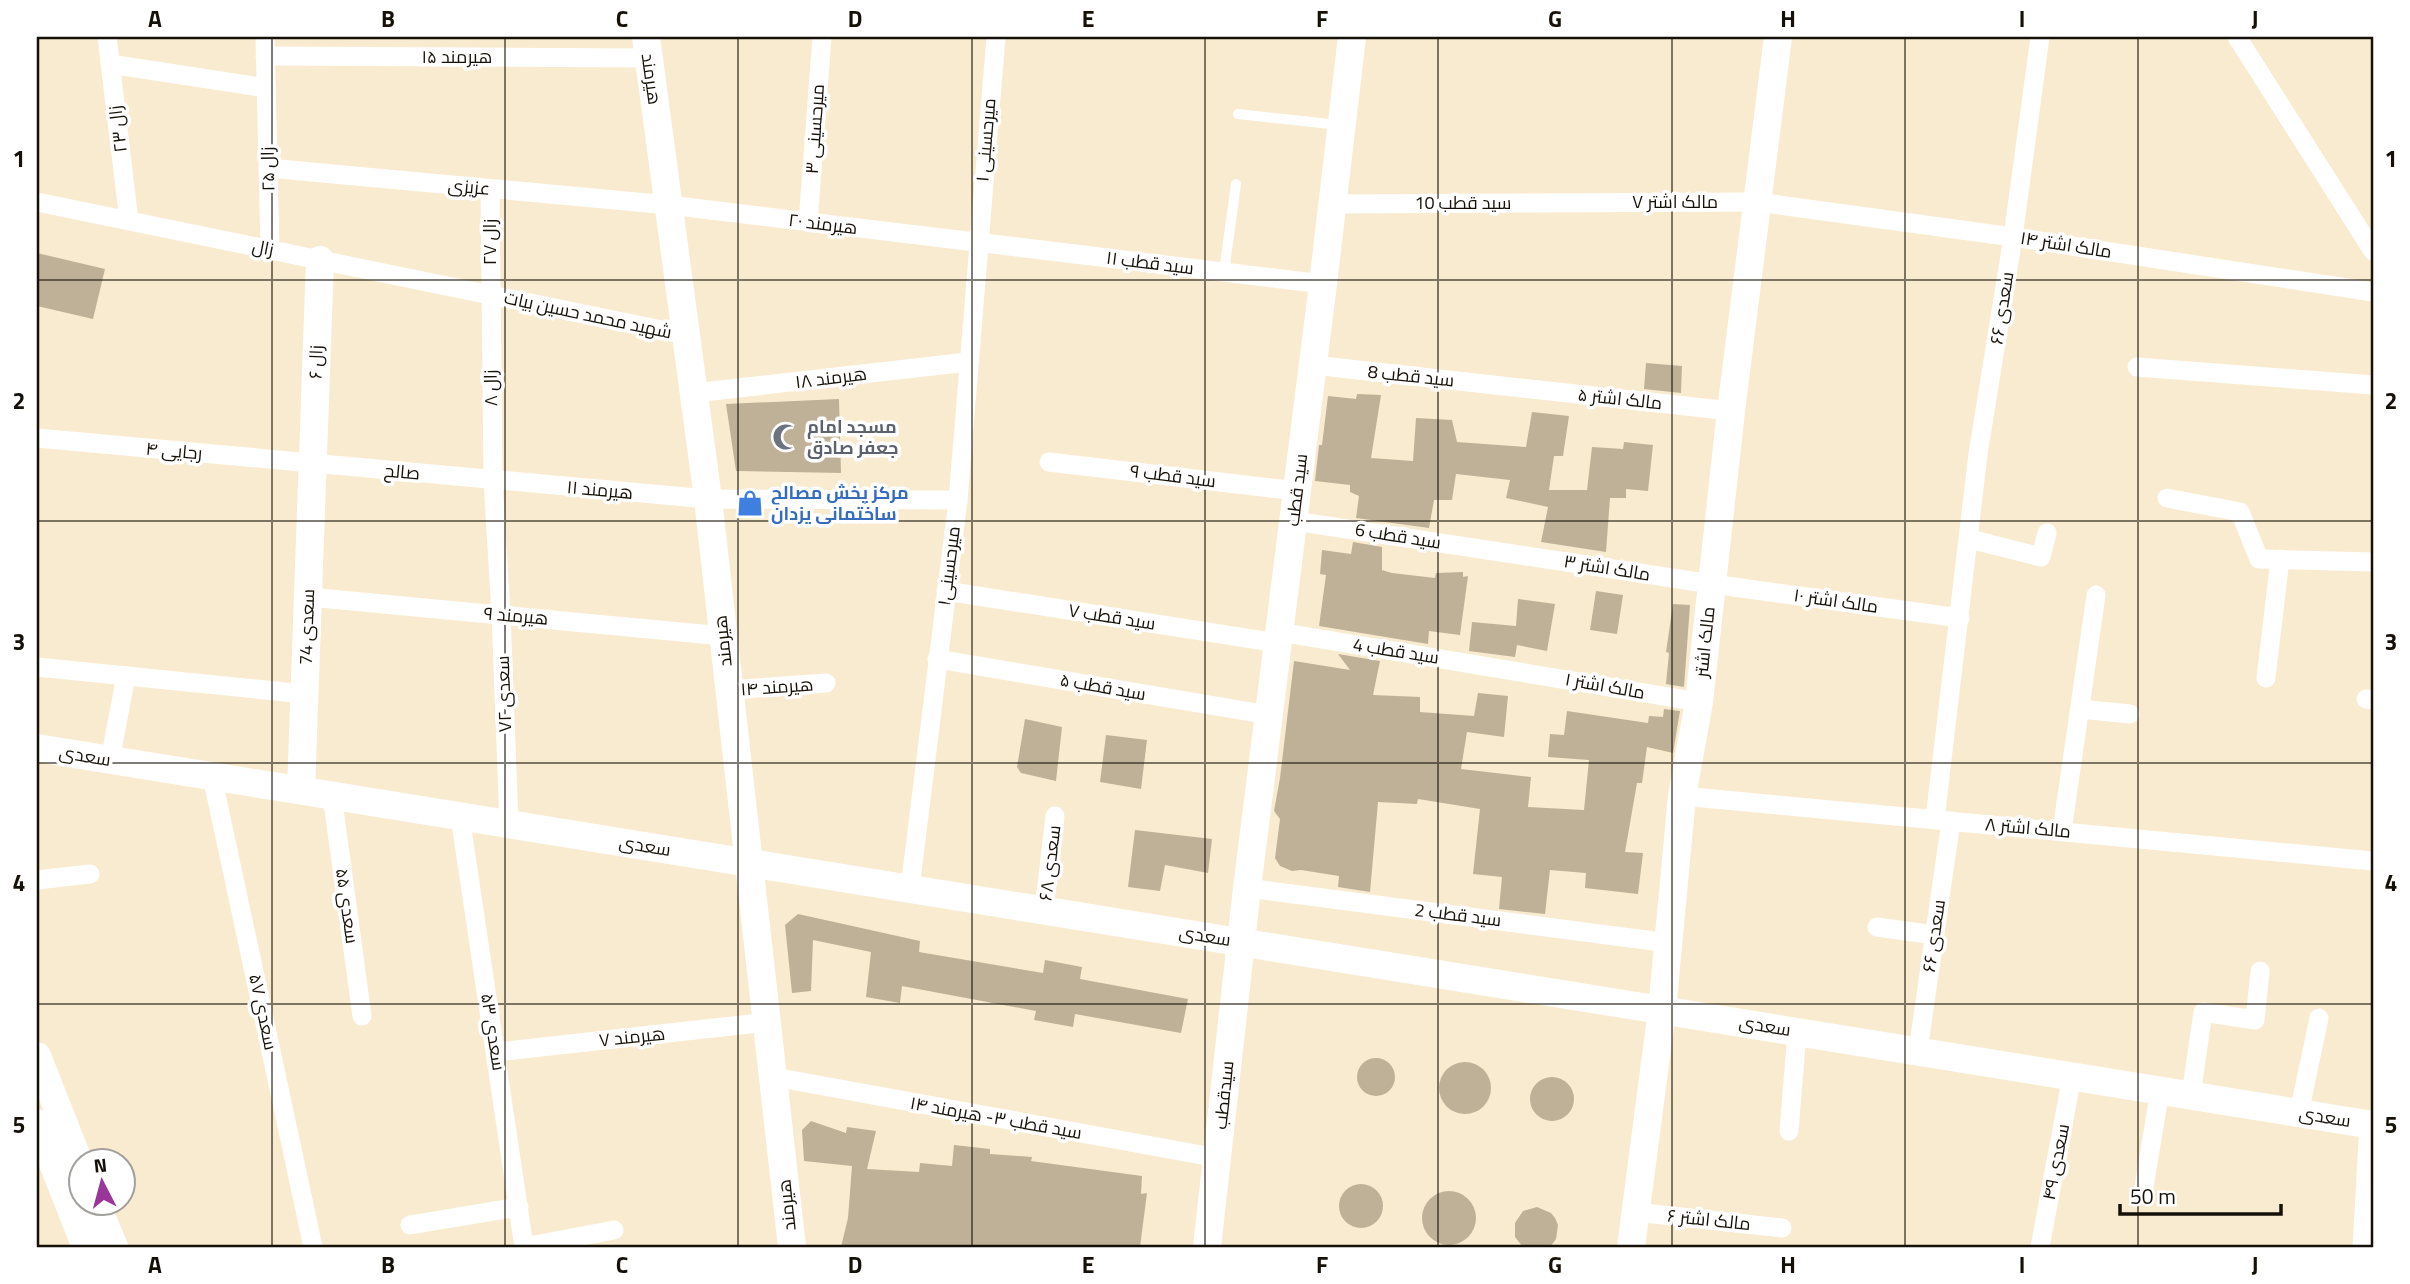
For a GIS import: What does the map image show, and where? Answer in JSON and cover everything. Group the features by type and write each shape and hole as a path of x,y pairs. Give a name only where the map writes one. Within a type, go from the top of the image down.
{"main road":[{"name":"سید قطب","path":"1240,942 1324,284 1352,37"},
{"name":"مالک اشتر","path":"1631,1247 1662,1010 1682,796 1699,702 1731,411 1778,37"},
{"name":"هیرمند","path":"647,47 708,499 792,1247"},
{"name":"زال ۶","path":"311,464 320,260"},
{"name":"سعدی 74","path":"302,790 311,464"},
{"name":"سعدی","path":"37,748 2371,1124"},
{"name":"سیدقطب","path":"1207,1247 1240,942"},
{"path":"37,1056 73,1148"},
{"path":"37,1123 86,1247"},
{"path":"102,1218 114,1247"}],"street":[{"name":"زال ۲۳","path":"107,37 130,221"},
{"name":"میرحسینی ۳","path":"808,222 822,37"},
{"name":"میرحسینی ۱","path":"977,243 996,37"},
{"name":"سعدی ۶۶","path":"1917,1051 1934,935 1960,618 1978,454 2013,237 2040,37"},
{"path":"2238,37 2373,251"},
{"name":"هیرمند ۱۵","path":"265,46 647,47"},
{"name":"زال ۲۵","path":"265,46 270,250"},
{"path":"110,64 266,88"},
{"name":"عزیزی","path":"268,168 669,205"},
{"name":"زال ۲۷","path":"490,189 490,295"},
{"name":"زال","path":"37,202 490,295"},
{"name":"مالک اشتر ۷","path":"1594,202 1757,202"},
{"name":"سید قطب 10","path":"1333,204 1594,202"},
{"name":"مالک اشتر ۱۴","path":"1757,202 2013,237 2373,292"},
{"name":"هیرمند ۲۰","path":"669,205 977,243"},
{"name":"سید قطب ۱۱","path":"977,243 1324,284"},
{"name":"میرحسینی۱","path":"910,888 958,500 977,243"},
{"name":"شهید محمد حسین بیات","path":"490,295 686,335"},
{"name":"زال ۸","path":"490,295 493,481"},
{"name":"هیرمند ۱۸","path":"694,393 968,362"},
{"name":"سید قطب 8","path":"1313,365 1508,386"},
{"path":"2137,367 2373,385"},
{"name":"مالک اشتر ۵","path":"1508,386 1731,411"},
{"name":"رجایی ۴","path":"37,438 311,464"},
{"name":"سید قطب ۹","path":"1049,462 1297,491"},
{"name":"صالح","path":"311,464 493,481"},
{"name":"هیرمند ۱۱","path":"493,481 708,499 958,500"},
{"name":"سعدی ۷۲","path":"493,481 509,824"},
{"path":"2167,498 2240,512 2259,559 2373,562"},
{"name":"سید قطب 6","path":"1294,521 1503,552"},
{"path":"1970,538 2040,557 2046,533"},
{"name":"مالک اشتر ۳","path":"1503,552 1712,584"},
{"path":"2266,678 2280,559"},
{"name":"مالک اشتر ۱۰","path":"1712,584 1960,618"},
{"name":"سید قطب ۷","path":"946,591 1279,637"},
{"path":"2062,831 2096,595"},
{"name":"هیرمند ۹","path":"309,597 723,636"},
{"name":"سید قطب 4","path":"1279,637 1512,670"},
{"name":"سید قطب ۵","path":"937,659 1269,715"},
{"path":"37,667 305,694"},
{"name":"مالک اشتر ۱","path":"1512,670 1699,702"},
{"path":"110,760 126,676"},
{"name":"هیرمند ۱۴","path":"728,690 826,683"},
{"path":"2080,709 2130,714"},
{"name":"سعدی ۵۷","path":"212,776 313,1247"},
{"name":"سعدی ۵۵","path":"332,795 362,1016"},
{"name":"مالک اشتر ۸","path":"1682,796 2373,861"},
{"name":"سعدی ۵۳","path":"460,816 524,1247"},
{"name":"سعدی ۶۸","path":"1044,910 1055,816"},
{"path":"37,880 90,874"},
{"name":"سید قطب 2","path":"1247,888 1669,943"},
{"path":"1877,927 1934,935"},
{"path":"2191,1095 2203,1012 2255,1020 2260,971"},
{"path":"2299,1113 2319,1018"},
{"name":"هیرمند ۷","path":"497,1052 768,1022"},
{"path":"1789,1131 1797,1031"},
{"name":"سعدی ۴۹","path":"2040,1247 2072,1076"},
{"name":"سید قطب ۳- هیرمند ۱۴","path":"774,1077 1218,1158"},
{"path":"2143,1193 2160,1090"},
{"path":"2362,1247 2371,1124"},
{"path":"411,1225 519,1207"},
{"name":"مالک اشتر ۶","path":"1635,1212 1782,1228"},
{"path":"524,1247 614,1230"}],"lane":[{"path":"1238,114 1342,125"},
{"path":"1224,272 1236,184"}],"building":[{"path":"37,253 105,269 93,319 37,306"},
{"path":"1646,363 1682,366 1681,393 1644,389"},
{"path":"1357,394 1381,395 1371,458 1413,461 1416,418 1452,420 1457,442 1526,447 1532,412 1569,416 1563,456 1554,456 1549,490 1587,490 1592,447 1623,449 1624,442 1653,445 1648,491 1626,489 1626,498 1610,498 1606,552 1541,542 1548,507 1506,498 1510,480 1456,474 1452,500 1434,500 1429,528 1356,518 1359,496 1350,492 1350,485 1315,481 1328,396 1356,399"},
{"name":"مسجد امام جعفر صادق","path":"839,399 841,473 736,471 726,404"},
{"path":"1353,542 1382,547 1382,570 1392,573 1435,578 1436,573 1463,572 1463,577 1468,576 1460,635 1429,631 1428,644 1319,626 1326,575 1320,574 1322,550 1351,554"},
{"path":"1596,591 1623,595 1617,634 1590,630"},
{"path":"1518,599 1555,604 1547,651 1517,645 1515,657 1469,651 1472,622 1516,626"},
{"path":"1673,604 1690,605 1684,687 1666,684 1669,653 1666,652"},
{"path":"1338,654 1380,661 1373,695 1420,697 1420,712 1474,716 1478,693 1508,696 1504,737 1467,732 1461,769 1531,777 1528,807 1584,810 1589,760 1548,757 1550,734 1564,735 1567,711 1648,723 1649,716 1663,717 1664,709 1680,711 1673,753 1647,747 1642,783 1637,783 1625,852 1643,853 1638,894 1585,888 1586,873 1550,870 1545,914 1499,909 1502,877 1473,874 1480,809 1418,799 1417,804 1378,802 1370,892 1338,887 1339,876 1292,871 1280,866 1275,858 1280,819 1274,811 1294,661 1350,670"},
{"path":"1025,719 1062,727 1056,781 1021,773 1017,767"},
{"path":"1106,735 1147,740 1141,789 1100,782"},
{"path":"1135,830 1212,839 1208,873 1165,865 1160,891 1128,887"},
{"path":"798,914 920,941 919,952 1043,973 1045,960 1082,967 1080,979 1188,999 1181,1033 1075,1014 1073,1027 1034,1020 1036,1011 902,986 900,1003 866,997 871,952 813,940 811,991 792,993 785,925"},
{"path":"1376,1058 1390,1063 1395,1077 1390,1091 1376,1096 1362,1091 1357,1077 1362,1063"},
{"path":"1465,1062 1475,1064 1483,1070 1489,1078 1489,1098 1483,1106 1475,1112 1465,1114 1455,1112 1447,1106 1441,1098 1439,1088 1441,1078 1447,1070 1455,1064"},
{"path":"1552,1077 1561,1078 1568,1083 1573,1090 1573,1108 1568,1115 1561,1120 1552,1121 1543,1120 1536,1115 1531,1108 1530,1099 1531,1090 1536,1083 1543,1078"},
{"path":"811,1121 846,1133 847,1127 876,1131 867,1169 919,1172 920,1163 952,1166 954,1145 990,1149 990,1154 1032,1157 1031,1161 1142,1176 1141,1194 1147,1193 1140,1247 841,1247 848,1218 852,1166 804,1161 802,1130"},
{"path":"1361,1184 1370,1185 1377,1190 1382,1197 1382,1215 1377,1222 1370,1227 1361,1228 1352,1227 1345,1222 1340,1215 1339,1206 1340,1197 1345,1190 1352,1185"},
{"path":"1449,1191 1468,1199 1476,1218 1468,1237 1449,1245 1430,1237 1422,1218 1430,1199"},
{"path":"1537,1207 1551,1213 1555,1218 1558,1225 1556,1239 1550,1247 1523,1247 1515,1237 1515,1223 1523,1211"}],"place":[{"name":"مسجد امام جعفر صادق","path":"786,437"},
{"name":"مرکز پخش مصالح ساختمانی یزدان","path":"750,503"}]}
